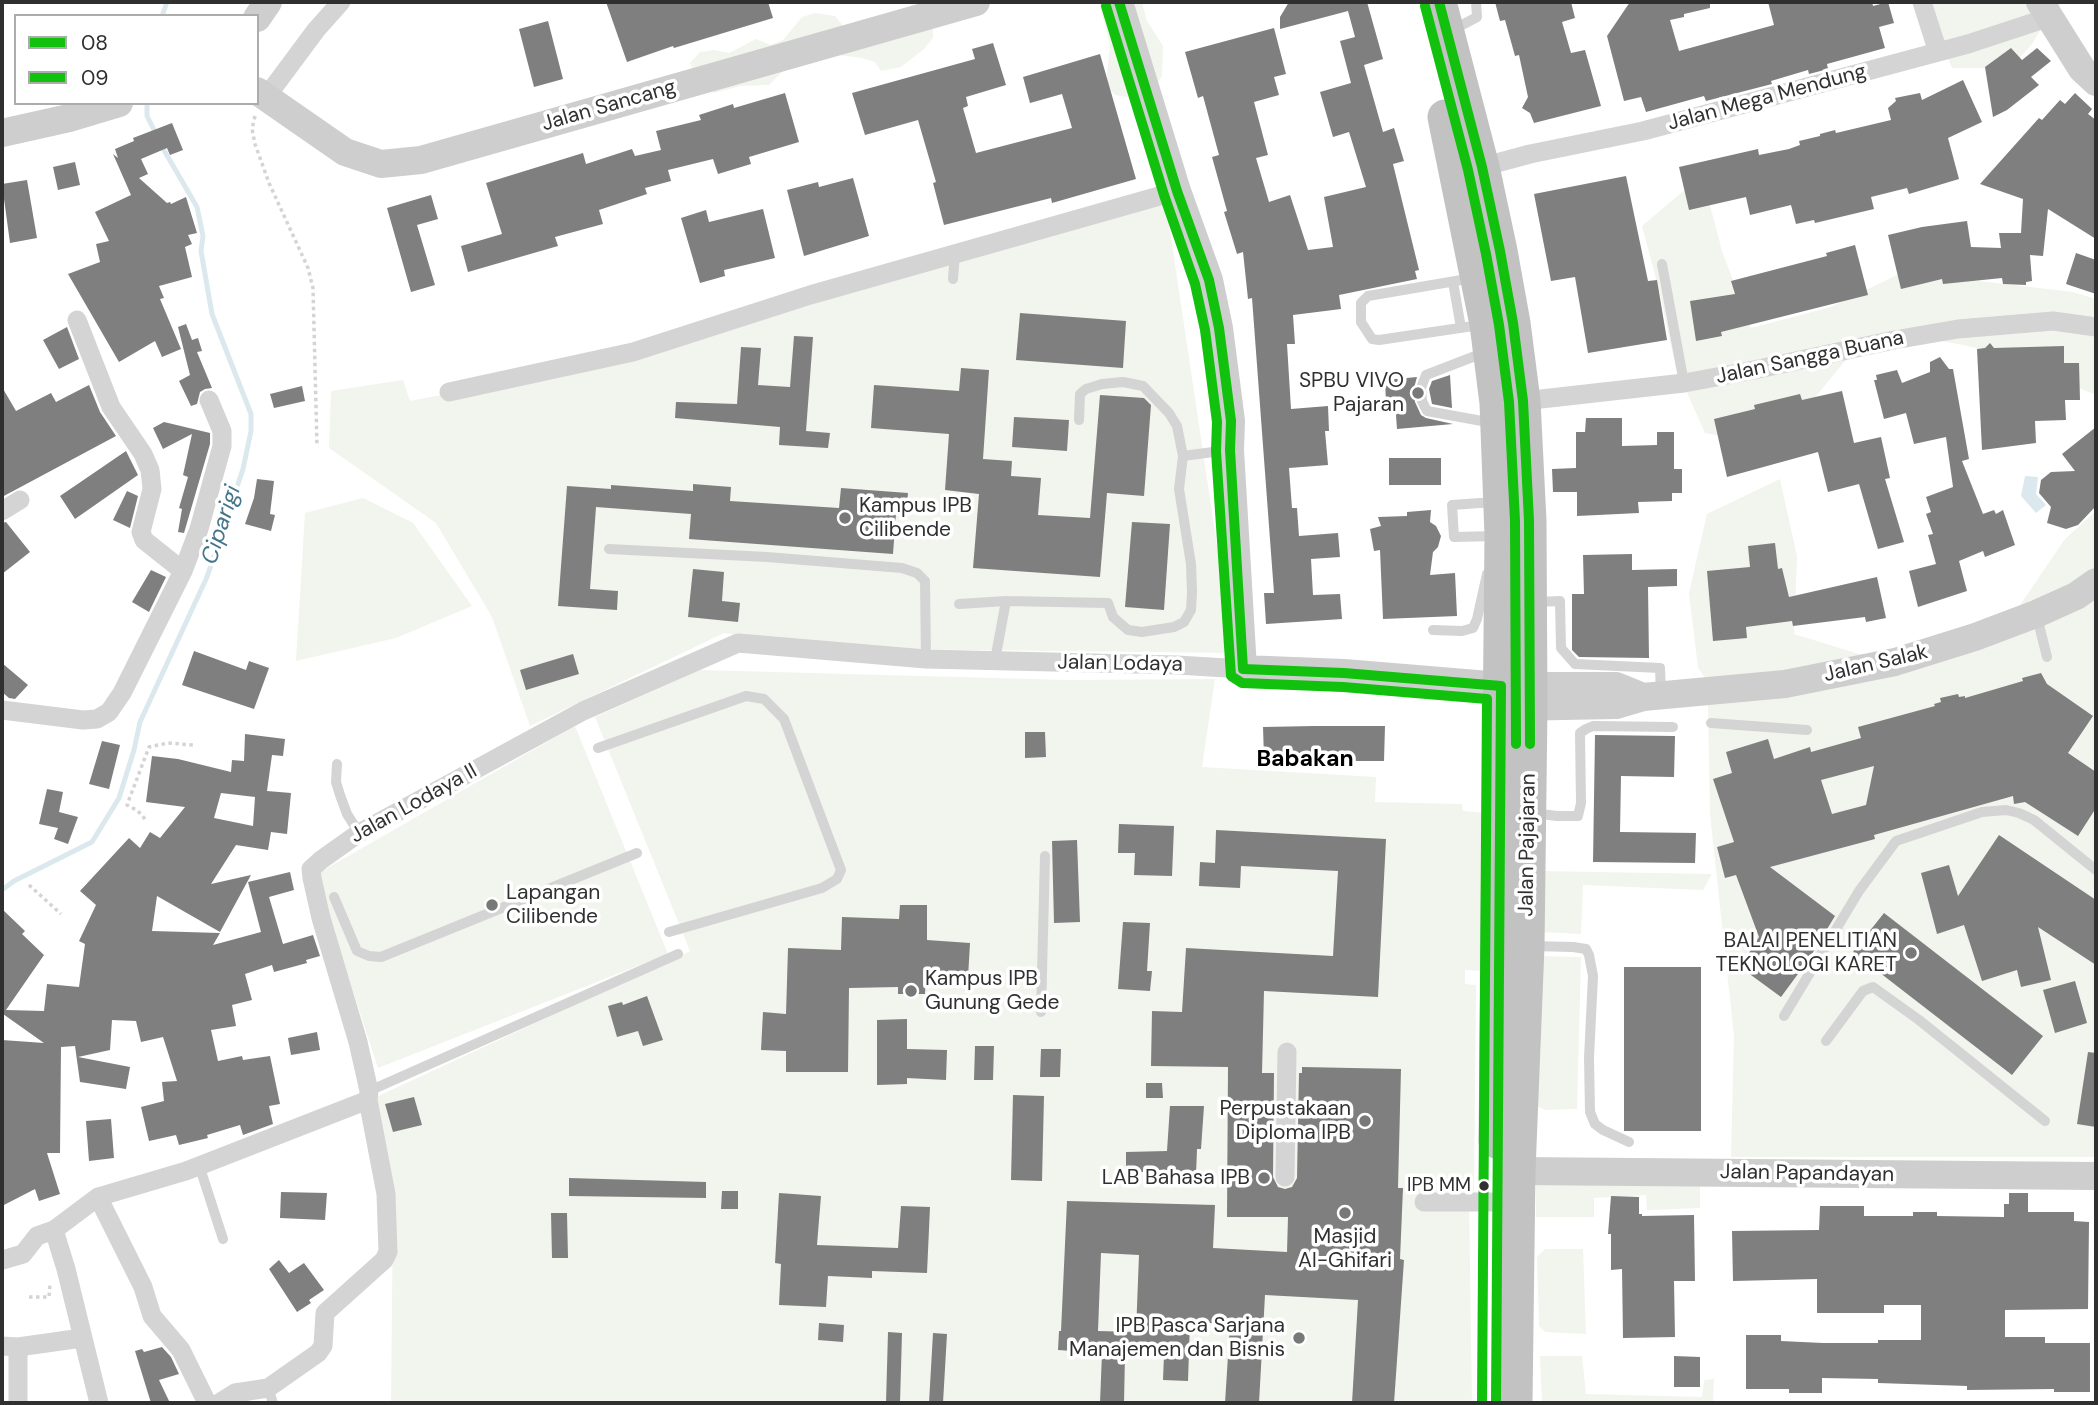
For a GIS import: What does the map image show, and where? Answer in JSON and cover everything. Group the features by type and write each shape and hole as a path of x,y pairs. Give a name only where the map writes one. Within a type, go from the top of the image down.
{"highway":[{"name":"Jalan Pajajaran","path":"1416,2 1448,127 1465,279 1497,424 1501,531 1529,813 1518,1171 1515,1403"},
{"name":"Jalan Pajajaran","path":"1442,15 1482,167 1513,323 1523,401 1530,602 1516,696 1496,1202 1496,1403"}],"street":[{"path":"262,93 341,2"},
{"name":"Jalan Sancang","path":"262,93 345,152 380,164 421,160 976,2"},
{"path":"1119,2 1177,191 1209,279 1219,328 1231,421 1230,450 1243,669"},
{"path":"1922,2 1938,52"},
{"path":"2045,9 2082,69 2096,82"},
{"name":"Jalan Mega Mendung","path":"1482,167 1530,154 1643,131 1938,52 2045,9"},
{"path":"2,133 112,105"},
{"path":"449,392 633,352 810,295 1177,191"},
{"path":"77,320 111,407 143,454 150,470 152,489 141,532 144,540 183,571"},
{"name":"Jalan Sangga Buana","path":"1523,401 1684,383 1958,329 2053,321 2096,327"},
{"path":"2,710 83,720 97,719 109,712 122,693 183,571 199,529 222,446 222,431 209,400"},
{"path":"2,511 20,500"},
{"name":"Jalan Salak","path":"1516,696 1616,686 1652,696 1785,684 1895,662 1963,641 2036,614 2076,596 2096,582"},
{"name":"Jalan Lodaya","path":"738,643 926,659 1344,673 1516,696"},
{"name":"Jalan Lodaya II","path":"219,1403 235,1393 271,1396 323,1346 325,1313 384,1260 388,1252 386,1194 369,1096 358,1042 321,918 311,869 359,833 583,711 738,643"},
{"path":"1285,1177 1287,1052"},
{"path":"2,1260 23,1254 37,1236 54,1230 98,1197 199,1166 369,1096"},
{"name":"Jalan Papandayan","path":"1518,1171 2096,1176"},
{"path":"98,1197 143,1287 152,1316 181,1350 207,1403"},
{"path":"1424,1202 1496,1202"},
{"path":"54,1230 99,1403"},
{"path":"18,1403 10,1346 82,1338"}],"lane":[{"path":"1442,15 1462,25 1477,17 1476,2"},
{"path":"953,279 955,253"},
{"path":"1662,264 1684,383"},
{"path":"1465,279 1368,296 1361,303 1361,322 1372,339 1379,340 1479,334"},
{"path":"1479,334 1426,375 1421,388 1422,401 1427,411 1497,424"},
{"path":"959,604 1006,601 1108,603 1113,617 1128,630 1142,632 1174,627 1184,622 1191,610 1191,564 1179,489 1183,456 1177,426 1169,412 1143,386 1123,383 1102,384 1080,394 1079,420"},
{"path":"1183,456 1230,450"},
{"path":"1452,505 1501,531 1454,537 1452,505"},
{"path":"1433,630 1462,631 1473,628 1478,619 1488,565 1495,559 1501,531"},
{"path":"609,550 767,557 902,568 917,573 925,581 926,659"},
{"path":"995,660 1006,601"},
{"path":"1530,602 1560,601 1561,648 1576,664 1660,668 1652,696"},
{"path":"2036,614 2047,657"},
{"path":"598,748 746,696 764,699 784,719 841,870 837,879 822,888 669,932"},
{"path":"1711,723 1807,730"},
{"path":"1529,813 1557,817 1578,816 1581,803 1580,733 1586,729 1593,726 1673,727"},
{"path":"337,764 336,782 340,796 359,833"},
{"path":"1784,1016 1859,891 1896,841 1982,812 2006,810 2034,820 2096,870"},
{"path":"334,897 357,951 382,957 637,853"},
{"path":"1041,1012 1045,856"},
{"path":"1527,946 1586,949 1593,975 1589,1058 1590,1112 1595,1124 1629,1142"},
{"path":"369,1096 678,954"},
{"path":"1826,1041 1863,991 1873,987 1919,1020 2045,1121"},
{"path":"199,1166 223,1239"}],"path":[{"path":"258,105 252,129 269,183 308,268 313,288 317,446"},
{"path":"145,819 127,805 149,747 168,743 193,745"},
{"path":"29,885 61,914"},
{"path":"29,1297 49,1297 50,1271 66,1269"}],"shaded area":[{"path":"920,2 984,2 933,24 933,38 924,49 901,67 881,71 875,62 831,54 790,64 769,85 740,86 714,93 695,74 690,63 700,52 714,50 729,53 756,39 771,45 783,40 802,17 815,13 835,16 844,27 920,7"},
{"path":"1099,2 1142,2 1147,21 1163,46 1162,76 1154,88 1127,97 1115,95 1106,85 1110,45"},
{"path":"1929,2 2063,2 2047,19 2032,44 2017,61 1985,68 1952,68"},
{"path":"1702,175 1722,251 1751,328 1831,307 1903,272 2073,292 2096,299 2096,395 1987,350 1913,335 1845,361 1775,446 1705,433 1676,368 1642,226"},
{"name":"Kampus IPB Cilibende","path":"1165,197 1233,653 889,649 770,640 724,633 530,726 492,617 436,523 329,448 331,391 403,380 410,401 640,356"},
{"path":"2025,476 2038,477 2036,494 2046,505 2036,513 2021,496"},
{"name":"BALAI PENELITIAN TEKNOLOGI KARET","path":"1780,479 1797,556 1794,634 1875,659 1954,649 2020,605 2065,539 2096,511 2096,1157 1731,1157 1734,1036 1710,814 1708,705 1723,704 1698,668 1689,593 1707,514"},
{"path":"363,498 413,523 472,606 396,638 296,661 305,513"},
{"name":"Kampus IPB Gunung Gede","path":"700,670 1068,680 1215,679 1202,767 1376,777 1375,802 1462,804 1463,811 1486,813 1482,971 1465,970 1465,984 1476,985 1474,1197 1469,1197 1472,1403 391,1402 393,1207 372,1099 774,912 690,951 595,717"},
{"name":"Lapangan Cilibende","path":"575,726 668,954 378,1068 315,875"},
{"path":"1541,871 1712,874 1703,890 1583,885 1581,934 1540,932"},
{"path":"1537,956 1581,957 1577,1109 1545,1110 1535,1105"},
{"path":"1536,1179 1700,1181 1700,1208 1647,1210 1646,1195 1594,1198 1594,1217 1536,1217"},
{"path":"1545,1249 1583,1249 1586,1334 1545,1332 1539,1326 1537,1257"},
{"path":"1540,1356 1582,1356 1586,1394 1702,1397 1704,1380 1714,1379 1713,1403 1542,1403"}],"building":[{"path":"606,2 768,2 773,18 627,62"},
{"path":"1289,2 1367,2 1383,59 1364,65 1383,132 1394,128 1404,161 1393,164 1419,270 1415,271 1417,279 1339,295 1341,309 1293,315 1295,344 1287,344 1291,409 1328,406 1329,431 1325,431 1328,465 1289,468 1292,508 1297,508 1299,536 1338,533 1340,557 1311,559 1313,595 1340,594 1342,619 1266,624 1264,593 1274,593 1252,298 1248,299 1243,252 1237,254 1224,212 1227,211 1212,157 1219,155 1203,96 1198,98 1185,52 1274,28 1286,74 1274,77 1279,95 1254,102 1268,155 1256,158 1269,202 1290,195 1308,250 1333,247 1324,197 1366,187 1349,132 1333,137 1320,92 1351,83 1340,41 1355,37 1348,11 1280,29 1280,17"},
{"path":"1495,2 1571,2 1575,18 1562,22 1571,53 1585,50 1601,106 1534,123 1530,113 1522,108 1528,97 1519,55 1515,56 1505,20 1500,21"},
{"path":"1630,2 1710,2 1710,8 1670,20 1679,51 1774,25 1768,2 1872,2 1873,6 1888,2 1894,23 1879,27 1885,48 1827,64 1828,69 1809,74 1808,70 1771,81 1772,84 1706,101 1704,96 1646,112 1641,97 1624,101 1607,36"},
{"path":"548,21 563,79 534,87 519,29"},
{"path":"993,43 1006,85 966,97 968,106 963,108 976,153 1072,128 1062,94 1030,103 1023,77 1100,54 1136,179 1052,203 1051,198 944,225 933,183 936,182 918,120 865,135 852,93 975,59 972,49"},
{"path":"2011,48 2022,60 2037,48 2051,61 2031,77 2039,85 2007,110 1993,117 1985,67"},
{"path":"1963,80 1982,122 1948,138 1959,179 1909,194 1907,188 1871,197 1874,209 1815,223 1814,220 1796,224 1791,205 1750,215 1746,197 1689,210 1679,167 1758,149 1759,155 1789,149 1800,145 1799,141 1820,134 1835,130 1836,133 1891,120 1888,108 1896,101 1895,98 1920,93 1922,100"},
{"path":"785,93 799,142 749,157 751,164 718,174 713,159 668,170 671,181 645,188 647,194 599,210 603,224 555,237 558,246 468,272 461,246 502,234 486,183 583,153 586,164 632,149 635,156 661,150 656,131 701,120 699,115 733,104 734,108"},
{"path":"2075,93 2092,109 2088,114 2096,120 2096,239 2048,209 2043,256 2030,255 2032,281 2026,282 2026,285 2003,284 2002,278 1943,284 1942,279 1901,289 1888,235 1967,221 1971,247 2001,248 1999,233 2021,233 2023,199 1980,184 2039,118 2042,120 2060,100 2065,104"},
{"path":"172,123 183,150 170,155 167,148 141,159 148,174 139,178 167,203 171,204 186,197 197,233 188,235 192,244 185,247 192,277 159,286 164,298 160,299 181,349 162,357 155,341 119,362 68,274 100,262 96,244 109,241 95,212 131,195 113,154 118,158 115,149 134,141 133,138"},
{"path":"75,162 80,185 58,190 53,167"},
{"path":"1626,176 1648,281 1657,280 1667,340 1588,353 1575,277 1551,281 1534,194"},
{"path":"853,178 869,236 804,256 787,190 818,182 819,187"},
{"path":"27,180 37,238 10,243 2,184"},
{"path":"431,195 438,219 417,225 435,285 411,292 387,208"},
{"path":"763,209 775,258 724,270 725,276 700,283 681,218 706,210 709,222"},
{"path":"1855,245 1868,295 1721,332 1722,336 1696,341 1690,301 1735,294 1731,281 1827,256 1826,253"},
{"path":"2076,253 2096,260 2096,294 2066,284"},
{"path":"1020,313 1126,321 1123,368 1016,360"},
{"path":"186,324 192,340 198,338 202,351 197,352 212,388 200,392 197,404 191,406 179,381 190,375 178,327"},
{"path":"67,327 79,359 59,369 43,340"},
{"path":"794,336 813,337 806,431 830,433 828,448 779,445 780,427 675,418 676,402 737,404 741,347 761,348 758,385 790,387"},
{"path":"1990,343 1994,348 2064,346 2064,363 2079,363 2080,400 2065,400 2066,420 2035,421 2036,443 1982,450 1977,349 1985,348"},
{"path":"1940,357 1949,369 1953,369 1969,459 1962,461 1983,514 1994,510 1996,514 2003,510 2015,545 1985,557 1983,551 1959,561 1967,591 1918,607 1909,571 1936,564 1928,535 1933,534 1926,514 1931,512 1926,497 1953,487 1946,437 1914,444 1906,413 1884,419 1874,380 1877,380 1876,375 1897,370 1902,383 1930,372 1930,362"},
{"path":"961,368 989,370 983,459 1012,461 1011,476 1041,478 1038,515 1090,518 1100,395 1144,398 1151,405 1144,496 1107,493 1100,577 973,568 979,494 945,490 949,434 871,428 874,385 959,391"},
{"path":"1450,375 1452,408 1432,404 1429,389 1432,381"},
{"path":"1417,377 1414,388 1415,402 1421,415 1453,424 1397,429 1395,402 1386,403 1385,380"},
{"path":"89,385 100,412 116,436 2,497 2,387 16,411 51,393 56,402"},
{"path":"302,386 305,401 274,408 270,394"},
{"path":"1842,391 1854,443 1881,437 1890,478 1885,479 1904,542 1878,549 1859,484 1828,492 1818,452 1727,477 1714,419 1755,409 1754,405 1800,394 1802,400"},
{"path":"1014,417 1069,420 1067,451 1012,447"},
{"path":"1586,418 1622,418 1622,446 1657,445 1657,432 1674,432 1674,469 1682,469 1682,493 1672,493 1672,501 1638,502 1639,513 1577,516 1577,492 1553,492 1552,469 1576,468 1576,432 1585,432"},
{"path":"164,422 210,433 210,444 184,533 178,532 182,509 179,508 188,477 183,475 192,434 163,449 153,428"},
{"path":"2096,427 2096,506 2078,525 2066,529 2047,523 2051,507 2039,493 2041,480 2051,472 2075,471 2062,454"},
{"path":"126,451 138,475 75,519 60,496"},
{"path":"1389,458 1441,458 1441,485 1389,485"},
{"path":"257,479 274,481 270,514 275,515 271,531 245,524"},
{"path":"693,484 731,487 730,501 839,508 841,488 908,493 906,514 896,513 893,554 689,539 691,514 596,507 590,589 618,591 617,610 558,606 567,486 611,489 611,485 693,491"},
{"path":"127,491 138,496 130,528 113,520"},
{"path":"1431,510 1430,522 1436,526 1441,536 1438,547 1433,552 1430,575 1455,573 1457,616 1383,619 1380,550 1374,551 1370,529 1381,526 1378,517 1407,516 1407,512"},
{"path":"6,522 30,552 2,574 2,523"},
{"path":"1132,522 1170,524 1164,610 1125,607"},
{"path":"1775,543 1778,569 1782,568 1789,597 1877,577 1886,618 1866,622 1865,617 1793,626 1792,621 1746,627 1747,638 1713,641 1707,571 1750,567 1748,546"},
{"path":"1632,554 1632,570 1677,569 1677,586 1648,587 1649,658 1579,657 1572,650 1572,594 1584,594 1583,555"},
{"path":"693,569 724,572 722,601 740,603 738,622 688,617"},
{"path":"151,570 166,577 149,612 132,602"},
{"path":"194,651 246,670 249,661 269,668 254,709 182,685"},
{"path":"573,654 579,674 526,690 520,670"},
{"path":"2,663 28,685 15,699 2,692"},
{"path":"2041,673 2047,684 2093,716 2068,753 2096,772 2096,808 2078,836 2025,802 2014,804 2013,796 1874,835 1875,839 1770,867 1835,916 1809,959 1781,997 1740,967 1759,937 1736,875 1725,878 1717,847 1734,842 1713,779 1732,773 1726,752 1768,739 1774,759 1810,747 1811,752 1861,738 1858,727 1935,706 1934,704 1941,702 1940,698 1958,694 1959,697 1965,698 2023,681 2022,678","holes":["1874,766 1866,805 1832,814 1821,780"]},
{"path":"1385,726 1384,761 1325,761 1325,757 1264,758 1263,727"},
{"path":"1025,732 1045,732 1046,757 1025,758"},
{"path":"245,734 285,739 283,756 272,755 267,791 291,793 287,834 271,832 268,850 236,845 211,884 251,875 220,932 157,896 152,931 220,933 213,945 261,932 248,882 290,872 294,890 269,897 283,944 313,935 320,956 306,960 307,963 274,972 272,965 245,974 252,1000 232,1005 236,1026 211,1030 218,1061 242,1056 243,1060 270,1056 280,1104 269,1106 273,1124 243,1135 240,1125 207,1135 208,1138 179,1145 176,1135 149,1141 141,1107 164,1101 162,1082 177,1081 163,1037 141,1042 136,1021 112,1020 110,1050 78,1057 130,1067 126,1089 80,1082 75,1046 61,1047 60,1153 47,1153 60,1194 39,1201 35,1189 2,1206 2,1040 44,1043 2,1015 2,909 25,931 22,934 44,955 6,1010 44,1011 47,984 79,987 85,944 79,941 96,905 80,891 129,838 140,848 150,832 160,838 185,807 146,802 152,756 178,759 231,772 232,760 244,761","holes":["221,793 255,797 253,826 214,818"]},
{"path":"1595,735 1675,736 1674,777 1621,776 1620,832 1696,833 1695,863 1593,862"},
{"path":"102,741 120,745 109,789 89,784"},
{"path":"47,789 63,792 59,812 78,817 68,844 54,839 58,828 39,824"},
{"path":"1119,824 1174,826 1172,876 1134,875 1135,853 1118,853"},
{"path":"1216,830 1386,839 1378,997 1264,991 1262,1073 1274,1073 1273,1177 1278,1187 1285,1189 1292,1187 1297,1178 1299,1073 1302,1073 1302,1067 1401,1069 1398,1188 1403,1188 1400,1259 1404,1260 1394,1403 1352,1403 1358,1300 1265,1295 1259,1403 1225,1403 1230,1324 1190,1322 1188,1381 1163,1380 1164,1355 1125,1354 1124,1403 1100,1403 1102,1353 1058,1350 1067,1201 1215,1205 1213,1248 1287,1252 1288,1217 1227,1217 1228,1067 1151,1066 1152,1011 1182,1012 1186,948 1333,956 1338,871 1241,866 1240,888 1199,886 1200,862 1215,863","holes":["1101,1253 1139,1255 1136,1332 1098,1331"]},
{"path":"1999,835 2096,900 2096,965 2038,927 2051,980 2021,987 2017,970 1982,981 1964,925 1937,934 1921,873 1949,865 1958,896"},
{"path":"1077,840 1080,922 1054,923 1052,841"},
{"path":"900,905 927,905 927,940 970,943 968,978 926,975 925,994 898,994 898,987 849,988 848,1072 786,1072 786,1051 761,1050 763,1012 786,1014 788,948 841,950 842,917 899,919"},
{"path":"1884,913 2043,1036 2012,1075 1853,952"},
{"path":"1123,922 1150,923 1147,971 1152,971 1150,991 1118,989"},
{"path":"1624,967 1701,967 1701,1131 1624,1131"},
{"path":"2075,981 2087,1023 2055,1033 2043,990"},
{"path":"647,996 663,1040 643,1046 638,1031 617,1037 608,1006 622,1002 623,1005"},
{"path":"907,1019 907,1049 947,1050 946,1080 907,1078 907,1084 877,1085 877,1020"},
{"path":"317,1032 320,1050 291,1055 288,1038"},
{"path":"975,1046 994,1046 993,1080 974,1080"},
{"path":"1041,1049 1061,1049 1060,1077 1040,1077"},
{"path":"2088,1052 2096,1053 2096,1127 2077,1124"},
{"path":"1146,1083 1162,1083 1163,1098 1146,1098"},
{"path":"1013,1095 1044,1096 1042,1181 1011,1180"},
{"path":"414,1097 422,1125 393,1132 385,1104"},
{"path":"1170,1106 1204,1106 1196,1175 1177,1174 1177,1171 1143,1170 1126,1173 1126,1152 1167,1151"},
{"path":"111,1119 114,1158 89,1161 86,1121"},
{"path":"569,1178 706,1182 706,1198 569,1196"},
{"path":"722,1191 738,1191 738,1209 721,1209"},
{"path":"281,1192 327,1193 325,1220 280,1218"},
{"path":"779,1193 821,1196 817,1245 898,1248 901,1206 930,1207 927,1273 872,1271 872,1278 828,1276 826,1307 779,1305 781,1264 775,1263"},
{"path":"2009,1193 2028,1193 2028,1212 2074,1212 2074,1221 2089,1222 2088,1309 2005,1310 2005,1337 2045,1337 2045,1343 2090,1343 2090,1392 2054,1392 2054,1389 1967,1390 1967,1386 1822,1378 1822,1393 1789,1393 1789,1389 1746,1389 1746,1335 1781,1335 1781,1341 1823,1343 1921,1340 1921,1305 1884,1305 1884,1313 1817,1313 1817,1279 1733,1281 1732,1231 1819,1230 1820,1206 1864,1206 1864,1216 1913,1216 1913,1212 1937,1212 1937,1216 2004,1217 2004,1204 2009,1204"},
{"path":"1611,1196 1639,1197 1639,1214 1642,1216 1694,1215 1695,1281 1674,1281 1675,1337 1623,1338 1622,1269 1611,1270 1611,1234 1608,1234"},
{"path":"551,1213 567,1213 568,1258 552,1258"},
{"path":"279,1260 289,1273 304,1263 324,1290 297,1312 269,1269"},
{"path":"819,1323 844,1325 843,1342 818,1340"},
{"path":"888,1332 902,1333 900,1403 886,1403"},
{"path":"933,1333 947,1334 943,1403 929,1403"},
{"path":"162,1347 171,1357 179,1374 159,1380 170,1403 151,1403 135,1351 142,1349 144,1352"},
{"path":"1674,1356 1700,1357 1700,1387 1674,1387"}],"waterway":[{"name":"Ciparigi","path":"163,14 167,2"},
{"name":"Ciparigi","path":"147,105 147,116 157,136"},
{"name":"Ciparigi","path":"2,890 14,881 92,842 119,798 140,722 207,577 243,469 251,431 251,414 212,314 201,251 203,236 197,207 161,145"}],"transit line":[{"name":"08","path":"1119,2 1177,191 1209,280 1219,328 1231,421 1230,450 1243,669 1344,673 1501,686 1496,1403"},
{"name":"08","path":"1439,2 1482,167 1500,251 1523,401 1529,521 1530,744"},
{"name":"09","path":"1106,6 1164,195 1195,284 1205,330 1217,422 1216,451 1231,676 1242,683 1343,687 1487,699 1482,1403"},
{"name":"09","path":"1425,6 1468,170 1486,254 1509,402 1515,521 1516,744"}],"place":[{"name":"SPBU VIVO Pajaran","path":"1418,393"},
{"name":"Kampus IPB Cilibende","path":"845,518"},
{"name":"Lapangan Cilibende","path":"492,905"},
{"name":"BALAI PENELITIAN TEKNOLOGI KARET","path":"1911,953"},
{"name":"Kampus IPB Gunung Gede","path":"911,991"},
{"name":"Perpustakaan Diploma IPB","path":"1365,1121"},
{"name":"LAB Bahasa IPB","path":"1264,1178"},
{"name":"IPB MM","path":"1484,1186"},
{"name":"Masjid Al-Ghifari","path":"1345,1213"},
{"name":"IPB Pasca Sarjana Manajemen dan Bisnis","path":"1299,1338"}],"district":[{"name":"Babakan","path":"1305,760"}]}
